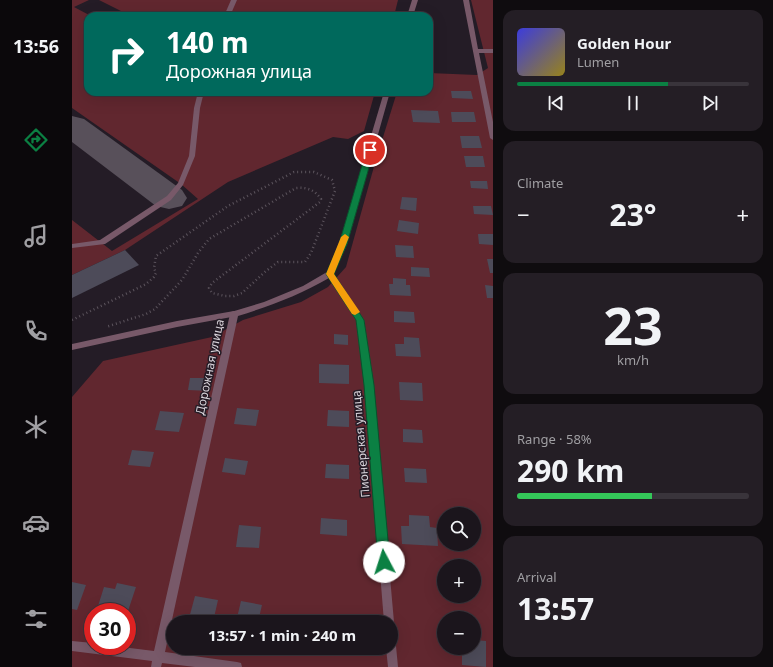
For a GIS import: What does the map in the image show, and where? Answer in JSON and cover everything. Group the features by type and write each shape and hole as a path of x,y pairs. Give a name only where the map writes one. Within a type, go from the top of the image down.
{"street":[{"path":"228,12 234,0"},
{"path":"411,12 415,0"},
{"path":"466,0 493,138"},
{"path":"477,51 493,51"},
{"path":"72,246 102,242 169,198 181,184 192,156 197,108 200,96"},
{"path":"330,274 343,244 386,96"},
{"name":"Дорожная улица","path":"156,667 234,314 267,304 306,288 330,274"},
{"name":"Пионерская улица","path":"330,274 360,320 369,385 388,615"},
{"path":"72,347 177,324 234,314"},
{"path":"72,646 237,667"},
{"path":"392,655 393,667"}],"path":[{"path":"72,320 146,284 154,277 156,273 154,268 156,256 228,206 294,172 316,171 332,180 335,191 311,253 305,262 298,264 283,261 276,263 248,290 229,297 212,293 209,288 212,283 320,202 321,199 319,196 308,188 302,186 296,188 209,239 198,253 182,280 155,309 146,314 104,328"}],"shaded area":[{"path":"72,0 89,0 74,7 84,12 84,96 374,96 364,131 348,139 333,137 228,182 125,250 72,275 72,220 112,251 198,199 181,184 72,108"},
{"path":"99,0 398,0 395,12 123,12"},
{"path":"471,0 493,0 493,667 72,667 72,397 103,361 212,337 243,320 301,302 328,287 346,267 375,163 396,96 433,96 433,73 477,75 488,68"}],"building":[{"path":"451,91 471,91 473,99 452,98"},
{"path":"411,110 438,111 440,123 413,122"},
{"path":"451,112 474,112 476,122 452,122"},
{"path":"460,136 479,136 482,148 462,148"},
{"path":"464,156 483,156 485,167 466,167"},
{"path":"470,181 487,181 488,189 471,188"},
{"path":"402,197 417,198 416,211 400,209"},
{"path":"473,206 491,206 493,215 474,214"},
{"path":"399,220 419,223 418,234 397,231"},
{"path":"478,234 493,234 493,245 479,244"},
{"path":"395,245 413,246 414,258 396,257"},
{"path":"125,250 139,265 72,298 72,275"},
{"path":"487,259 493,259 493,273 490,273"},
{"path":"411,267 429,268 430,277 411,276"},
{"path":"393,278 406,279 406,285 410,285 411,296 390,295 389,284 393,284"},
{"path":"485,285 493,286 493,298 487,298"},
{"path":"394,311 414,312 415,323 394,322"},
{"path":"334,334 348,335 348,345 334,344"},
{"path":"404,337 419,338 421,357 396,356 395,344 404,344"},
{"path":"319,364 349,365 349,384 319,383"},
{"path":"190,378 211,378 210,391 188,390"},
{"path":"399,382 422,383 423,401 400,400"},
{"path":"237,408 259,410 256,426 234,424"},
{"path":"328,410 349,411 349,427 327,426"},
{"path":"160,411 184,413 179,432 155,430"},
{"path":"403,429 422,430 423,443 403,442"},
{"path":"132,450 154,452 150,467 128,465"},
{"path":"225,458 248,461 245,475 222,472"},
{"path":"326,464 349,465 349,479 325,478"},
{"path":"404,468 426,469 427,483 405,482"},
{"path":"409,515 429,516 430,527 437,528 437,546 402,544 401,526 409,526"},
{"path":"321,518 347,520 347,536 320,534"},
{"path":"239,525 261,527 259,548 236,547"},
{"path":"72,582 86,585 77,610 72,609"},
{"path":"117,583 136,587 131,603 99,603 104,587 115,589"},
{"path":"195,596 218,600 215,615 190,615"},
{"path":"241,601 262,605 260,615 238,615"},
{"path":"481,641 486,641 486,667 462,665 462,655 481,655"}],"taxiway":[{"path":"72,126 169,198"}],"slow traffic":[{"path":"345,237 330,274 355,312"}],"route":[{"path":"370,150 343,244 330,274 360,320 369,385 384,562"}]}
